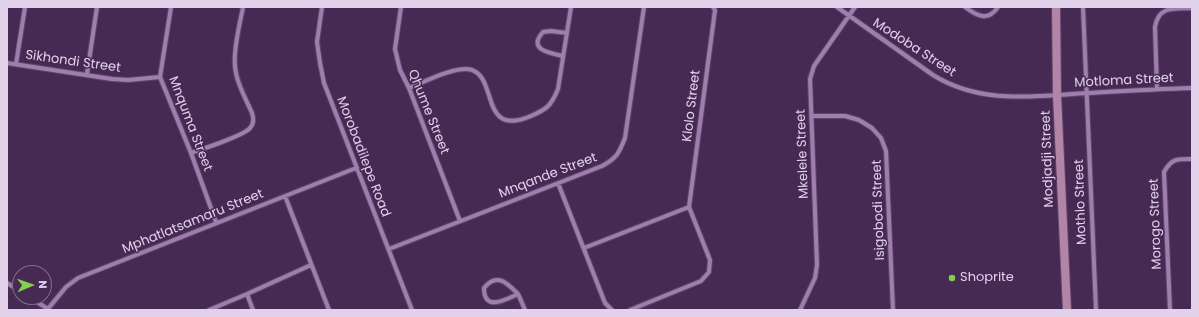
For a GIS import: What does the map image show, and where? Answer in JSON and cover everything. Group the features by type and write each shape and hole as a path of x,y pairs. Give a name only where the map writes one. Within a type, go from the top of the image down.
{"street":[{"path":"16,64 24,7"},
{"path":"87,74 97,7"},
{"name":"Mnquma Street","path":"171,7 160,77 191,153 216,222"},
{"path":"191,153 245,132 253,124 254,118 235,67 243,7"},
{"name":"Morobadilepe Road","path":"322,7 318,42 324,83 412,310"},
{"name":"Qhume Street","path":"401,7 395,49 400,70 409,88 460,221"},
{"path":"409,88 458,69 473,70 482,77 494,109 501,118 512,122 522,120 545,110 553,101 558,89 571,7"},
{"name":"Mnqande Street","path":"389,249 612,161 620,151 625,138 644,7"},
{"name":"Klolo Street","path":"689,207 715,10 713,7"},
{"name":"Modoba Street","path":"837,7 947,84 970,91 995,96 1014,97 1057,95"},
{"name":"Mkelele Street","path":"800,310 815,278 817,265 810,79 814,66 855,7"},
{"path":"965,7 975,15 982,16 992,14 998,7"},
{"name":"Modjadji Street","path":"1056,7 1057,95 1067,310"},
{"name":"Mothlo Street","path":"1083,7 1096,310"},
{"path":"1157,89 1156,20 1164,10 1192,8"},
{"path":"563,56 546,53 538,44 538,37 543,32 550,31 567,33"},
{"name":"Sikhondi Street","path":"7,63 112,79 128,80 160,77"},
{"name":"Motloma Street","path":"1057,95 1192,88"},
{"name":"Isigobodi Street","path":"812,116 845,116 859,120 872,128 881,138 886,151 893,310"},
{"name":"Morogo Street","path":"1170,310 1164,172 1169,163 1178,159 1192,159"},
{"name":"Mphatlatsamaru Street","path":"48,310 66,287 78,278 216,222 356,168"},
{"path":"558,183 605,303 612,310"},
{"path":"285,196 329,310"},
{"path":"584,248 689,207 710,260 710,272 701,281 630,310"},
{"path":"209,310 311,265"},
{"path":"518,294 499,303 492,302 487,300 484,294 484,288 489,282 495,280 508,284 518,294 524,310"},
{"path":"247,294 253,310"}],"place":[{"name":"Shoprite","path":"952,278"}]}
